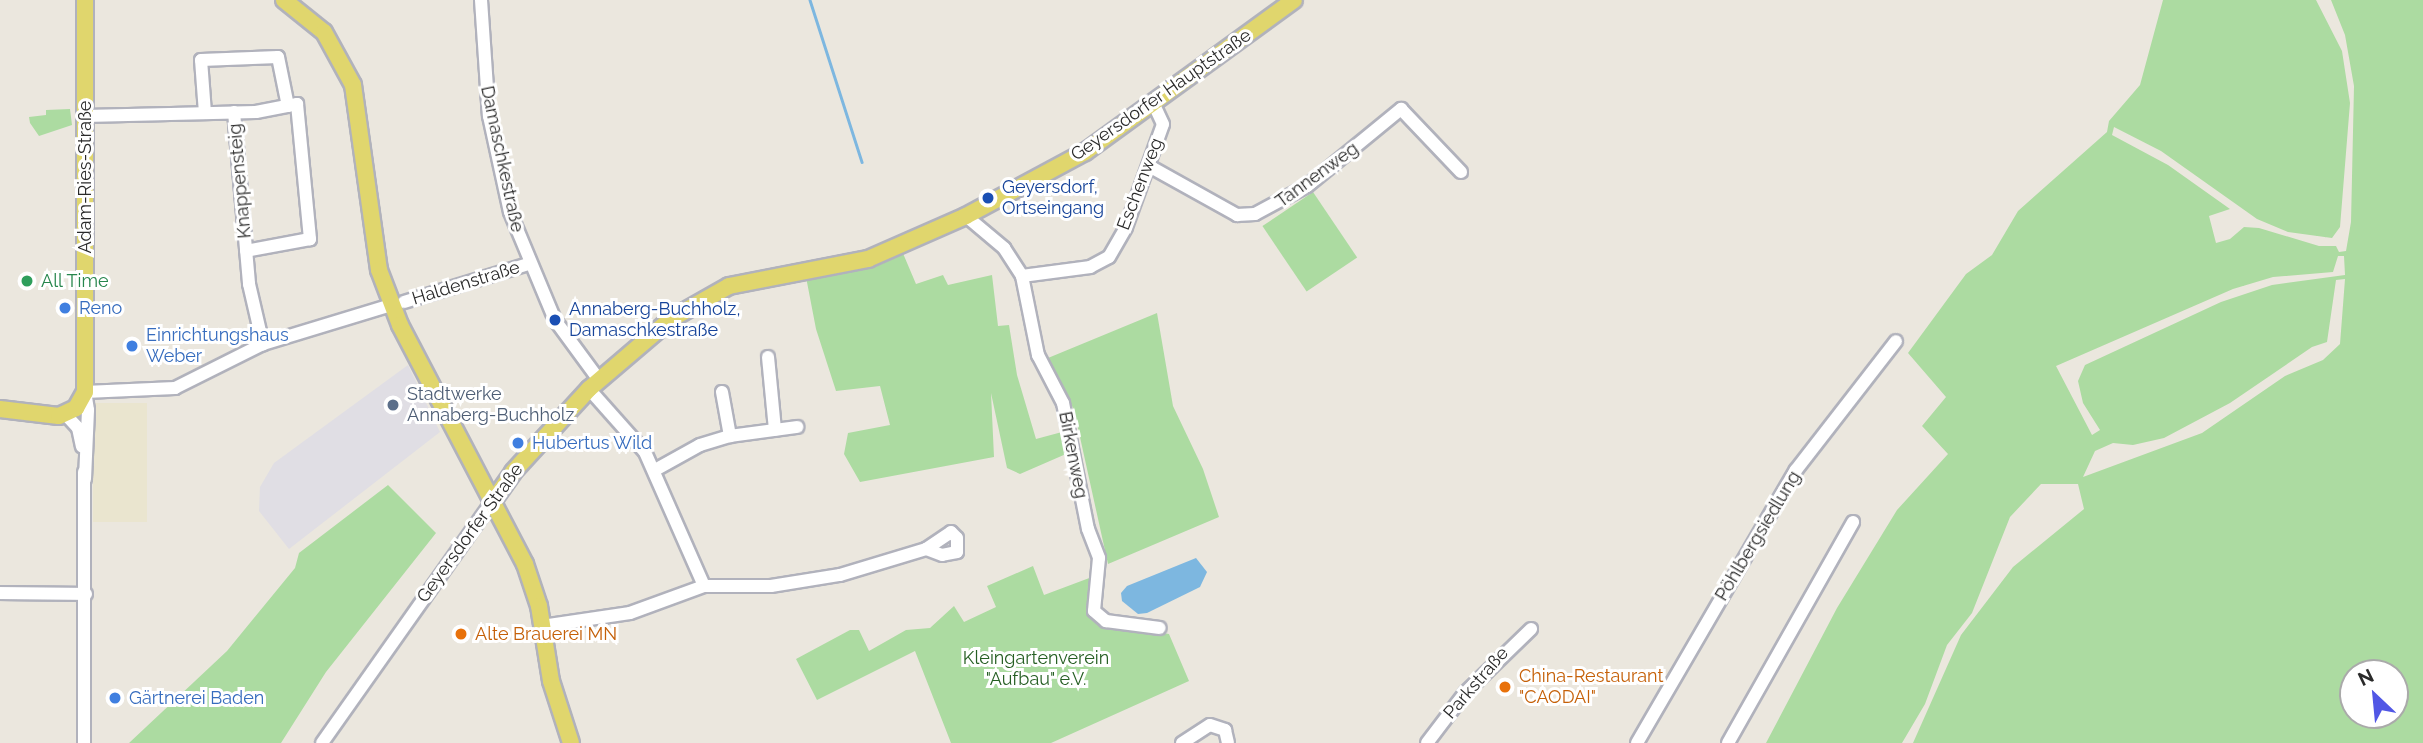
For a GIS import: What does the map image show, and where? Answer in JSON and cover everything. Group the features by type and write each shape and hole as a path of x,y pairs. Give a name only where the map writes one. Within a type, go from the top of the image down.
{"main road":[{"name":"Adam-Ries-Straße","path":"85,0 85,392"},
{"name":"Geyersdorfer Hauptstraße","path":"642,343 671,319 729,286 868,259 966,216 1085,152 1154,105 1294,0"},
{"path":"290,1 324,32 353,85 372,234 397,304 525,564 542,626 551,681 571,743"},
{"name":"Geyersdorfer Straße","path":"493,501 513,472 594,385 642,343"},
{"path":"0,409 45,417 65,414 76,408 85,392"}],"street":[{"name":"Damaschkestraße","path":"481,0 489,117 510,212 528,264 555,320 594,385 645,452 655,470 704,586"},
{"name":"Knappensteig","path":"205,113 201,60 278,57 288,106"},
{"name":"Knappensteig","path":"85,116 234,112 296,104 310,239 246,251"},
{"name":"Eschenweg","path":"1022,276 1090,267 1108,257 1126,227 1163,124 1154,105"},
{"name":"Tannenweg","path":"1149,166 1237,215 1255,214 1307,186 1401,110 1461,172"},
{"name":"Knappensteig","path":"234,112 246,251 263,344"},
{"name":"Birkenweg","path":"966,216 1004,248 1022,276 1038,355 1063,403 1088,528 1098,558 1094,611 1106,621 1160,628"},
{"name":"Haldenstraße","path":"85,392 175,388 263,344 528,264"},
{"name":"Pöhlbergsiedlung","path":"1637,743 1796,470 1896,341"},
{"path":"768,357 775,430"},
{"name":"Adam-Ries-Straße","path":"84,743 85,479 88,410 85,392"},
{"path":"722,392 730,436"},
{"name":"Adam-Ries-Straße","path":"65,414 82,437 85,479"},
{"path":"655,470 700,445 730,436 797,427"},
{"name":"Geyersdorfer Straße","path":"321,743 493,501"},
{"path":"1728,743 1853,522"},
{"path":"542,626 629,613 704,586 809,581 926,550"},
{"path":"0,593 86,594"},
{"name":"Parkstraße","path":"1427,743 1465,693 1531,629"},
{"path":"1182,743 1205,727 1217,725 1227,733 1228,743"}],"shaded area":[{"path":"408,365 440,432 289,549 259,511 260,487 274,463"},
{"path":"93,403 147,403 147,522 93,522"}],"green space":[{"path":"2163,0 2316,0 2342,51 2350,103 2340,227 2332,238 2288,232 2257,219 2161,151 2114,127 2112,135 2168,165 2230,209 2209,216 2216,243 2230,239 2244,227 2259,228 2319,246 2336,246 2339,252 2346,251 2351,222 2354,86 2345,35 2331,0 2423,0 2423,743 1913,743 1961,635 2013,567 2084,509 2078,484 2041,484 2010,517 1972,613 1947,645 1925,704 1902,743 1766,743 1837,608 1897,510 1948,454 1922,426 1946,397 1908,353 1966,274 1992,255 2018,211 2107,132 2109,121 2140,85","holes":["2338,256 2344,256 2345,275 2272,285 2221,302 2085,365 2078,381 2083,403 2100,430 2092,435 2056,366 2233,289 2273,277 2333,272","2345,279 2340,344 2323,360 2285,376 2202,433 2083,477 2095,451 2113,443 2133,445 2164,438 2230,403 2312,347 2327,342 2336,280"]},
{"path":"70,109 72,125 39,136 30,123 29,117 46,115 46,110"},
{"path":"1313,192 1357,257 1307,292 1262,226"},
{"path":"902,251 916,284 943,275 948,285 992,275 998,326 1009,325 1017,375 1036,439 1062,432 1066,454 1020,474 1007,468 991,393 994,457 860,482 844,454 848,433 890,425 880,386 836,391 816,329 806,277"},
{"path":"1157,313 1173,406 1203,469 1219,517 1108,564 1074,410 1048,358"},
{"path":"388,485 436,533 326,672 281,743 129,743 227,651 295,568 299,553"},
{"name":"Kleingartenverein \"Aufbau\" e.V.","path":"1033,566 1044,595 1092,577 1090,603 1106,624 1169,634 1189,681 1051,743 951,743 915,651 817,700 796,659 850,630 859,630 869,651 906,630 930,628 954,606 964,622 996,607 987,586"}],"water":[{"path":"1196,558 1207,572 1200,587 1147,613 1138,614 1122,601 1121,593 1127,586"}],"waterway":[{"path":"810,0 862,162"}],"place":[{"name":"Geyersdorf, Ortseingang","path":"988,198"},
{"name":"All Time","path":"27,281"},
{"name":"Reno","path":"65,308"},
{"name":"Annaberg-Buchholz, Damaschkestraße","path":"555,320"},
{"name":"Einrichtungshaus Weber","path":"132,346"},
{"name":"Stadtwerke Annaberg-Buchholz","path":"393,405"},
{"name":"Hubertus Wild","path":"518,443"},
{"name":"Alte Brauerei MN","path":"461,634"},
{"name":"China-Restaurant \"CAODAI\"","path":"1505,687"},
{"name":"Gärtnerei Baden","path":"115,698"}]}
